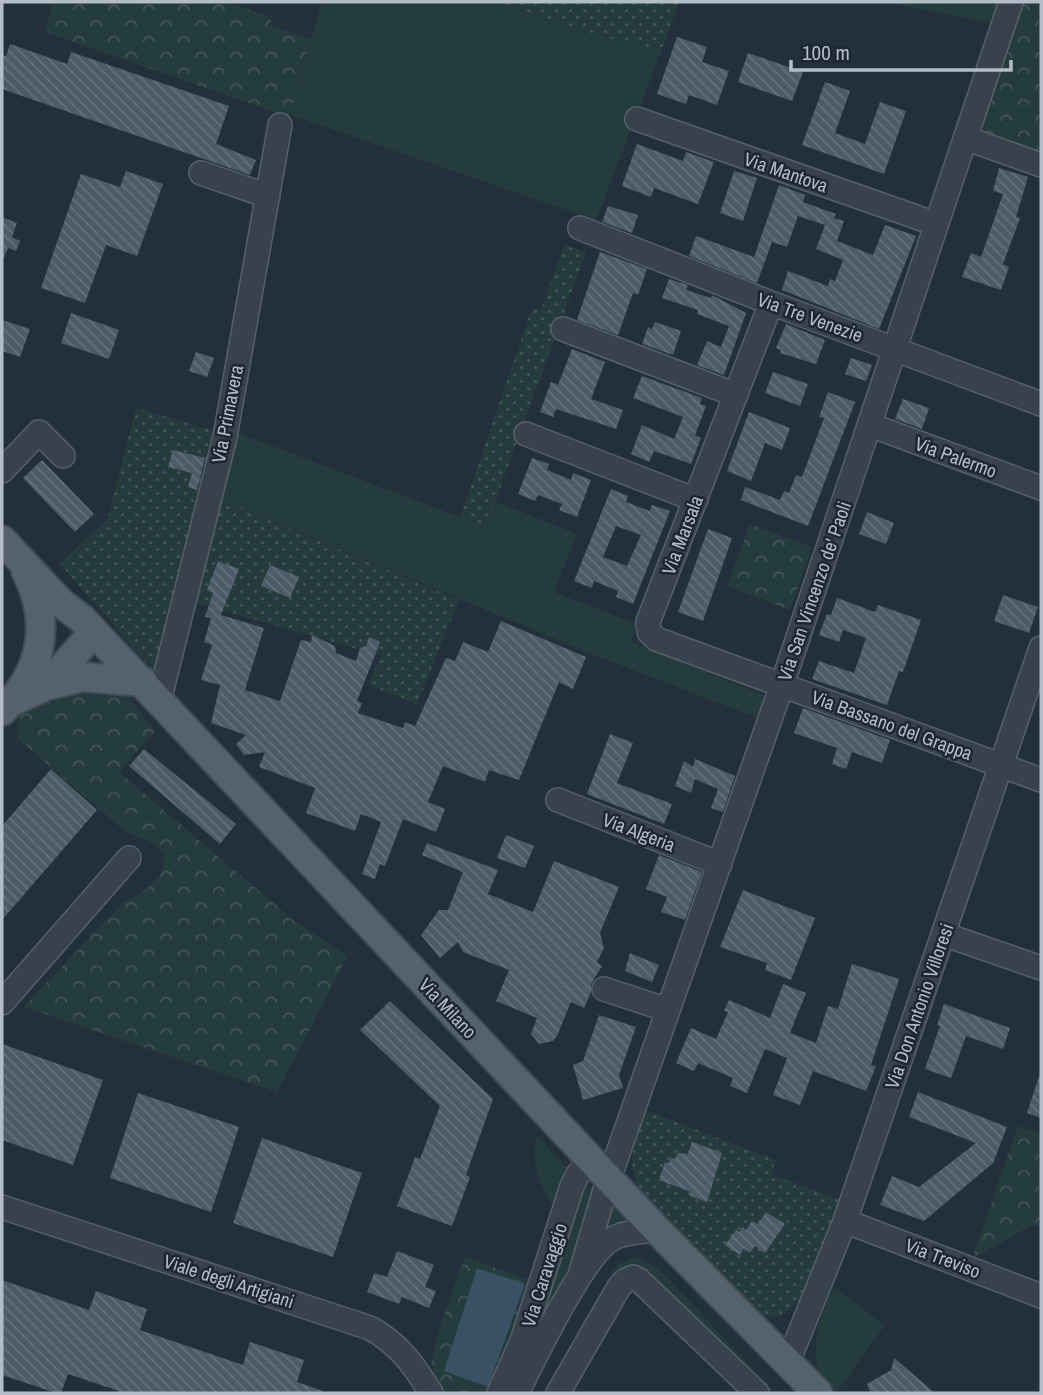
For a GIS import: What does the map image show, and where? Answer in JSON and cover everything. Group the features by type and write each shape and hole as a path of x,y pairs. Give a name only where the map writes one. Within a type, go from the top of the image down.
{"main road":[{"name":"Via Milano","path":"2,517 70,589 87,624"},
{"name":"Via Milano","path":"11,550 60,602 87,624 657,1230 818,1393"},
{"path":"6,707 36,664 42,642 36,596 11,550"},
{"path":"46,686 86,642 87,624"},
{"path":"39,652 87,624"},
{"path":"6,707 46,686 83,677 151,692"}],"street":[{"name":"Via San Vincenzo de' Paoli","path":"601,1169 668,1010 720,864 1011,2"},
{"name":"Via Mantova","path":"637,119 936,224"},
{"name":"Via Primavera","path":"151,692 225,438 280,125"},
{"path":"965,138 1041,165"},
{"path":"201,173 268,196"},
{"name":"Via Tre Venezie","path":"580,229 1041,404"},
{"name":"Via Marsala","path":"771,303 648,622 649,632 656,639 782,685"},
{"path":"563,329 736,395"},
{"name":"Via Palermo","path":"870,425 1041,488"},
{"path":"2,471 38,432 63,456"},
{"path":"526,434 696,500"},
{"name":"Via Don Antonio Villoresi","path":"788,1362 845,1221 1041,648"},
{"name":"Via Bassano del Grappa","path":"782,685 1041,780"},
{"name":"Via Algeria","path":"558,800 720,864"},
{"path":"2,1003 129,858"},
{"path":"943,934 1041,968"},
{"path":"604,989 668,1010"},
{"name":"Via Caravaggio","path":"499,1393 522,1341 572,1186 578,1174 601,1169 580,1275"},
{"name":"Viale degli Artigiani","path":"2,1207 370,1328 399,1348 431,1393"},
{"name":"Via Treviso","path":"845,1221 1041,1296"},
{"name":"Via Caravaggio","path":"517,1393 580,1275 600,1249 613,1238 657,1230"},
{"path":"558,1393 619,1287 632,1277 639,1280 757,1393"}],"green space":[{"path":"53,2 226,2 272,17 270,25 311,39 290,115 45,32"},
{"path":"322,2 494,2 555,23 661,52 596,220 290,115"},
{"path":"494,2 679,2 661,52 555,23"},
{"path":"884,2 998,2 991,23"},
{"path":"1023,2 1041,2 1041,153 989,135 984,129 982,119"},
{"path":"564,245 586,252 486,527 460,518 532,308 541,310"},
{"path":"136,408 221,433 154,672 60,564 108,518"},
{"path":"233,431 486,527 496,502 577,534 554,592 637,624 631,642 766,696 757,718 584,651 218,498"},
{"path":"218,498 459,600 417,704 368,685 381,656 193,602"},
{"path":"750,524 812,547 790,610 727,586"},
{"path":"109,687 129,698 155,731 119,772 293,920 348,956 277,1092 24,1007 121,904 144,891 163,872 164,855 153,843 125,831 17,738 18,716 62,698"},
{"path":"645,1110 776,1160 771,1174 840,1200 824,1249 807,1287 786,1313 771,1317 754,1308 646,1200 634,1177 632,1166 634,1145"},
{"path":"1018,1126 1041,1134 1041,1228 1032,1225 972,1259"},
{"path":"537,1136 567,1168 556,1211 538,1175 534,1157"},
{"path":"593,1186 568,1275 509,1383 572,1198 584,1187"},
{"path":"608,1201 629,1223 603,1234"},
{"path":"465,1257 535,1282 495,1386 486,1393 447,1393 437,1382 431,1364 440,1326"},
{"path":"636,1257 659,1269 776,1393 764,1393 636,1271 616,1279 609,1276 618,1264"},
{"path":"834,1287 885,1325 836,1393 832,1393 818,1369 816,1345 820,1320"}],"water":[{"path":"477,1268 525,1284 488,1387 444,1371"}],"building":[{"path":"677,37 707,47 702,62 729,71 717,105 689,95 686,104 657,94"},
{"path":"10,44 67,64 71,52 229,106 216,144 256,160 250,175 2,89 2,55 6,56"},
{"path":"748,53 803,72 792,101 738,82"},
{"path":"825,82 850,91 835,133 865,144 880,102 906,111 884,174 802,145"},
{"path":"637,144 683,161 686,152 714,162 698,204 654,188 651,197 622,186"},
{"path":"999,168 1028,177 1016,217 1020,218 1003,264 1009,267 1001,290 962,277 971,253 981,257 1003,194 993,191"},
{"path":"126,171 163,184 137,256 106,245 85,303 41,288 81,174 120,187"},
{"path":"734,171 757,178 743,221 720,213"},
{"path":"779,185 805,195 803,202 836,214 834,218 844,221 837,241 873,255 885,225 916,236 879,329 782,290 788,271 828,286 830,279 835,281 843,260 816,249 825,225 798,216 787,247 772,242 757,283 689,256 696,236 754,257"},
{"path":"608,206 638,215 632,233 602,222"},
{"path":"2,217 17,223 12,237 20,241 16,251 8,248 3,260"},
{"path":"600,252 647,269 638,295 633,293 618,335 577,320"},
{"path":"669,279 688,285 686,290 711,298 712,295 746,313 724,375 697,365 707,341 721,347 729,326 697,314 698,310 662,298"},
{"path":"71,313 119,330 109,359 61,343"},
{"path":"2,320 30,329 20,357 2,351"},
{"path":"655,322 681,331 673,355 642,344 648,327 652,329"},
{"path":"786,324 825,340 816,364 780,353 781,350 776,348"},
{"path":"572,349 605,362 591,399 623,410 616,429 556,409 553,417 540,412 551,382 558,385"},
{"path":"196,352 214,358 207,377 189,371"},
{"path":"851,358 872,365 866,381 845,374"},
{"path":"773,372 808,384 800,406 765,393"},
{"path":"642,376 702,398 700,404 706,406 695,435 701,438 691,464 654,451 649,462 631,454 642,425 674,439 683,417 633,398"},
{"path":"828,392 855,402 808,526 741,500 745,487 780,500 784,491 789,493 796,475 802,477 824,418 819,417"},
{"path":"903,399 929,408 922,429 895,419"},
{"path":"749,412 790,428 782,450 765,443 751,481 727,471"},
{"path":"173,450 205,458 197,490 188,487 192,473 168,467"},
{"path":"532,458 549,464 547,470 571,480 573,473 591,480 577,517 559,510 562,504 538,495 535,501 518,494"},
{"path":"42,460 94,514 75,532 23,478"},
{"path":"611,489 628,496 626,502 650,511 652,505 670,511 633,604 616,597 618,591 594,581 592,588 574,581","holes":["616,526 641,535 627,566 603,557"]},
{"path":"867,512 894,523 886,544 859,534"},
{"path":"708,529 732,538 703,621 678,612"},
{"path":"218,561 239,569 221,615 264,628 245,690 280,701 301,640 311,642 312,635 335,646 336,653 356,661 360,648 366,646 369,637 380,642 357,701 362,703 358,713 403,728 405,722 415,726 446,658 455,661 463,642 488,652 501,621 586,657 573,689 559,682 519,780 489,770 485,782 443,766 428,802 445,809 436,832 403,819 385,866 380,864 375,879 362,874 381,822 361,814 355,831 306,813 315,788 259,767 265,752 244,755 236,744 246,735 211,723 220,685 201,680 212,645 204,642 211,618 205,617 213,593 207,590"},
{"path":"270,565 299,577 290,598 261,586"},
{"path":"1003,595 1038,607 1029,633 994,621"},
{"path":"837,598 875,612 878,605 921,620 903,672 899,671 887,705 812,679 819,661 854,673 866,638 843,630 839,642 819,635"},
{"path":"803,708 890,740 882,763 852,752 846,769 832,764 837,748 794,733"},
{"path":"610,734 633,743 617,783 672,804 664,824 587,794"},
{"path":"144,749 236,824 220,844 129,766"},
{"path":"695,759 735,776 723,812 711,808 718,789 695,779 691,793 675,786 684,761 693,767"},
{"path":"51,769 97,810 2,920 2,826"},
{"path":"506,835 534,846 525,868 497,858"},
{"path":"427,843 498,870 488,894 533,912 554,861 619,887 600,933 604,948 597,962 602,966 591,984 591,992 584,1008 571,1002 553,1041 539,1044 531,1034 537,1018 496,1001 509,970 463,952 458,942 440,958 421,935 439,910 448,910 463,872 422,855"},
{"path":"659,855 702,872 685,920 661,912 667,897 646,889"},
{"path":"743,890 815,918 791,980 765,970 767,963 720,947"},
{"path":"630,953 659,965 652,982 625,971"},
{"path":"852,964 899,979 871,1065 876,1066 866,1091 813,1071 800,1105 773,1095 787,1058 765,1049 747,1093 730,1086 733,1078 698,1063 694,1071 676,1063 691,1028 716,1039 728,1012 724,1011 729,1000 770,1018 783,984 806,993 790,1033 816,1043 828,1006 838,1009"},
{"path":"390,1001 493,1099 466,1175 470,1177 452,1226 397,1206 415,1157 420,1159 440,1106 360,1030"},
{"path":"944,1004 1010,1028 1003,1049 966,1036 951,1078 925,1069 940,1026 937,1025"},
{"path":"599,1015 636,1027 619,1075 623,1088 583,1100 573,1065 583,1061"},
{"path":"2,1044 103,1080 73,1165 2,1140"},
{"path":"1041,1076 1041,1118 1027,1113"},
{"path":"918,1092 1007,1127 993,1163 924,1221 880,1205 892,1176 919,1187 976,1143 909,1117"},
{"path":"138,1093 239,1127 211,1212 110,1178"},
{"path":"262,1138 362,1173 333,1257 233,1223"},
{"path":"692,1142 722,1153 707,1202 690,1196 691,1192 659,1180 665,1162 669,1163 671,1158 675,1159 678,1153 688,1154"},
{"path":"766,1212 785,1224 765,1253 755,1246 750,1253 744,1248 740,1255 725,1245 736,1230 739,1232 742,1227 746,1230 752,1221 758,1224"},
{"path":"397,1251 434,1265 425,1287 436,1291 429,1308 402,1297 399,1304 367,1292 374,1273 387,1277"},
{"path":"2,1280 89,1310 96,1291 147,1309 140,1330 243,1365 250,1342 304,1360 297,1382 323,1391 118,1393 119,1391 68,1374 61,1393 56,1393 2,1375"},
{"path":"894,1358 935,1393 870,1393 867,1384 891,1370"}]}
